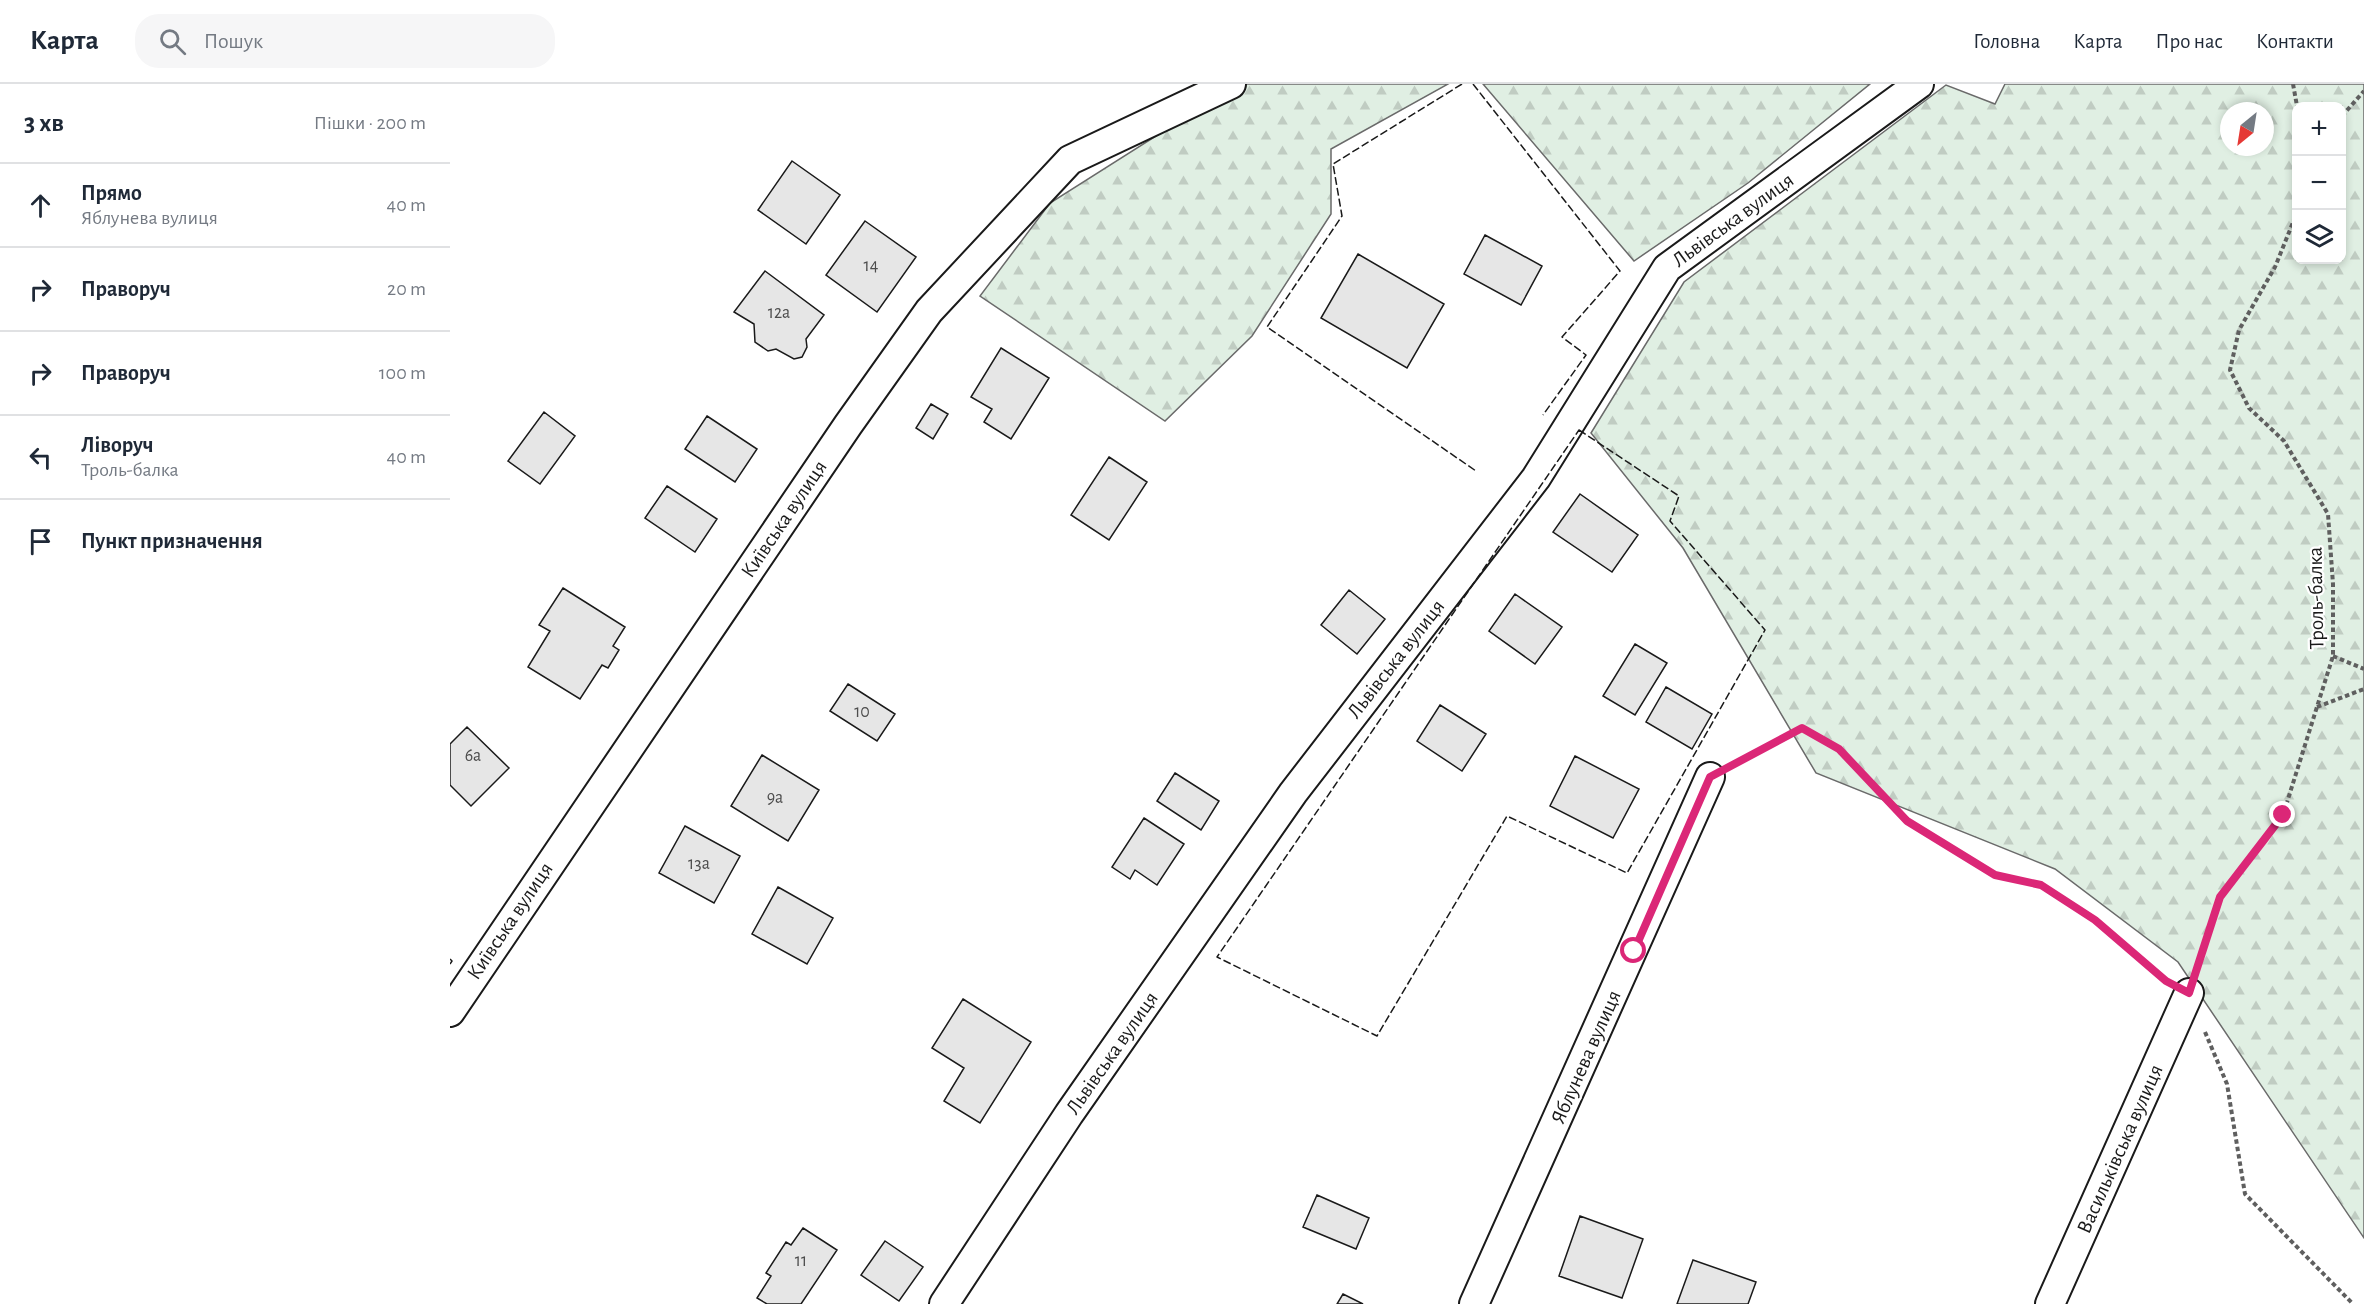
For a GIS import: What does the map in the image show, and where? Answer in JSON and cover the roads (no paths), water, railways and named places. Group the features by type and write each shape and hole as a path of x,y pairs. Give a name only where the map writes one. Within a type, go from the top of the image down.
{"street":[{"name":"Київська вулиця","path":"450,1012 848,425 929,311 1070,160 1232,84"},
{"name":"Львівська вулиця","path":"944,1304 1069,1114 1293,793 1536,478 1667,268 1919,84"},
{"name":"Яблунева вулиця","path":"1474,1304 1710,777"},
{"name":"Васильківська вулиця","path":"2050,1304 2189,993"}]}
